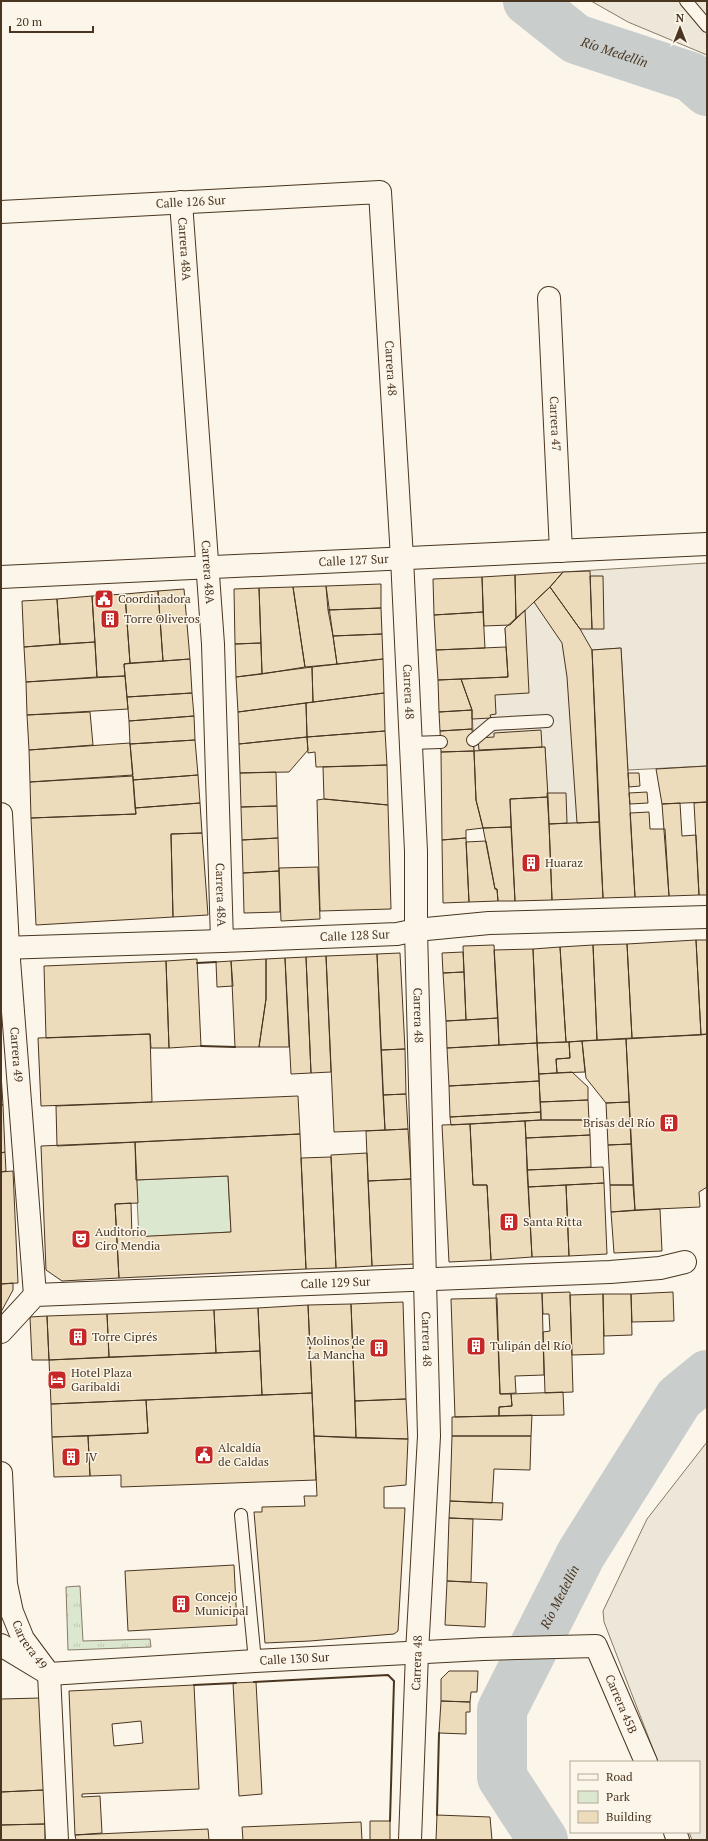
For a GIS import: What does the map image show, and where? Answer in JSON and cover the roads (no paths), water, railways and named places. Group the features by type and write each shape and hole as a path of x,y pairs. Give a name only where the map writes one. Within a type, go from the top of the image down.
{"street":[{"name":"Calle 126 Sur","path":"1,212 380,192"},
{"name":"Carrera 48","path":"380,192 402,558 416,851 416,930 429,1436 417,1653 410,1840"},
{"name":"Carrera 48A","path":"181,202 213,644 222,941"},
{"name":"Carrera 47","path":"549,298 561,551"},
{"name":"Calle 127 Sur","path":"1,577 707,544"},
{"name":"Carrera 49","path":"1,814 4,947 35,1295"},
{"name":"Calle 128 Sur","path":"4,947 222,941 397,934 416,930 489,923 707,917"},
{"name":"Calle 129 Sur","path":"35,1295 425,1280 660,1268 685,1262"},
{"path":"1,1332 35,1295"},
{"name":"Carrera 49","path":"1,1474 4,1590 23,1639 49,1674 57,1840"},
{"path":"1,1645 49,1674"},
{"name":"Calle 130 Sur","path":"49,1674 483,1649 596,1646"},
{"name":"Carrera 45B","path":"596,1646 646,1761"}],"lane":[{"path":"686,1 707,26"},
{"path":"473,740 492,724 547,721"},
{"path":"410,743 441,742"},
{"path":"241,1515 255,1661"}],"waterway":[{"name":"Río Medellín","path":"528,1 576,39 691,77 707,91"},
{"name":"Río Medellín","path":"543,1840 502,1777 502,1710 581,1554 679,1398 707,1375"}],"place":[{"name":"Coordinadora","path":"104,599"},
{"name":"Torre Oliveros","path":"110,619"},
{"name":"Huaraz","path":"531,863"},
{"name":"Brisas del Río","path":"669,1123"},
{"name":"Santa Ritta","path":"509,1222"},
{"name":"Auditorio Ciro Mendia","path":"81,1239"},
{"name":"Torre Ciprés","path":"78,1337"},
{"name":"Tulipán del Río","path":"476,1346"},
{"name":"Molinos de La Mancha","path":"379,1348"},
{"name":"Hotel Plaza Garibaldi","path":"57,1380"},
{"name":"Alcaldía de Caldas","path":"204,1455"},
{"name":"JV","path":"71,1457"},
{"name":"Concejo Municipal","path":"181,1604"}]}
